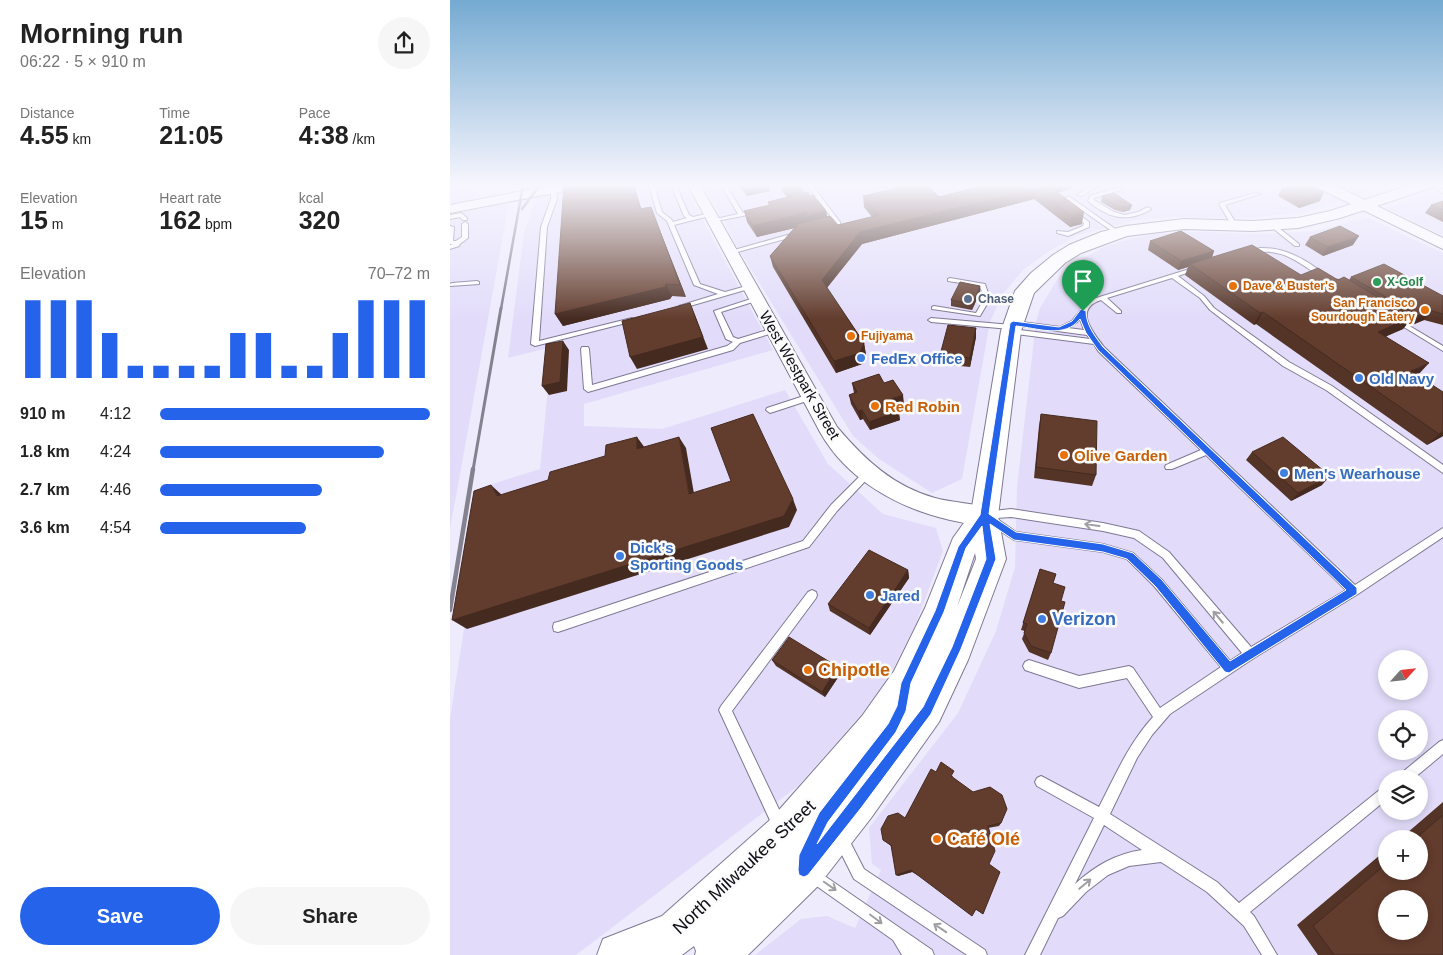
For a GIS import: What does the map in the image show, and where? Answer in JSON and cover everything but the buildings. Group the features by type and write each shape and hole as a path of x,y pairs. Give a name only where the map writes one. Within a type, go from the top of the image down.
{"main road":[{"name":"North Milwaukee Street","path":"717,955 804,870 836,830 927,710 956,649 991,559 984,516 1012,327 1025,291 1047,267 1075,249 1118,233 1140,230"},
{"path":"1414,230 1443,244"},
{"name":"North Milwaukee Street","path":"785,833 832,781 875,729 906,683 939,612 963,547 984,516"},
{"path":"804,870 805,855 824,817 903,708 906,683"},
{"path":"619,955 691,941 736,911 772,872 783,850 785,833"},
{"name":"North Milwaukee Street","path":"646,955 691,941"}],"street":[{"name":"West Westpark Street","path":"718,230 810,397 830,432 844,451 868,474 891,491 949,511 984,516"}],"lane":[{"path":"454,230 450,242 457,243"},
{"path":"450,247 457,245 457,243 465,238 461,230"},
{"path":"544,230 535,344 638,318"},
{"path":"673,230 697,285 723,294"},
{"path":"1059,232 1068,234 1079,230"},
{"path":"1113,230 1118,233"},
{"path":"1278,230 1297,245 1282,251"},
{"path":"730,252 803,232"},
{"path":"1237,256 1262,248 1275,248 1328,279"},
{"path":"1060,330 1074,322 1088,305 1103,298 1209,264"},
{"path":"1173,276 1202,297 1212,309 1286,364 1329,388 1443,470"},
{"path":"934,308 978,315 987,298 983,285 950,280"},
{"path":"452,285 477,283"},
{"path":"673,309 723,294 753,293"},
{"path":"738,341 730,339 717,311 753,293"},
{"path":"1103,298 1119,312"},
{"path":"1083,311 1083,318 1095,342 1354,591"},
{"path":"1386,314 1443,349"},
{"path":"931,320 1089,333"},
{"path":"1012,327 1095,342"},
{"path":"585,349 588,389 730,348 738,341 774,330"},
{"path":"770,410 810,397"},
{"path":"1169,467 1207,451"},
{"path":"558,627 806,544 834,508 868,474"},
{"path":"984,516 1011,513 1102,526 1136,534 1166,555 1250,654"},
{"path":"984,516 1014,536 1103,548 1130,556 1158,583 1229,668"},
{"path":"1032,955 1133,754 1148,731 1166,710 1250,654 1354,591 1443,532"},
{"path":"785,833 773,814 725,710 812,595"},
{"path":"1029,666 1080,682 1129,672 1160,717"},
{"path":"1414,770 1443,746"},
{"path":"1041,782 1102,816 1212,888 1249,921 1270,955"},
{"path":"1239,912 1378,799"},
{"path":"836,830 859,874 980,955"},
{"path":"1050,918 1082,886 1115,862 1146,855 1162,855"},
{"path":"804,870 826,882 927,955"},
{"path":"897,935 910,955"}],"shaded area":[{"path":"450,230 504,230 457,491 450,528"},
{"path":"525,230 708,230 773,350 584,404 584,426 662,429 785,390 828,464 883,514 936,528 943,551 916,623 882,691 798,786 576,955 450,955 450,719 486,486 540,469 552,347 508,358"},
{"path":"728,230 1099,230 1078,235 1051,250 1024,269 1002,295 990,322 962,479 932,493 879,459 853,436"},
{"path":"1321,230 1393,230 1443,253 1443,955 755,955 801,919 827,916 855,928 881,870 872,864 869,828 958,713 996,631 1015,567 1017,487 1036,322 1040,308 1058,278 1082,259 1104,247 1154,234 1198,232 1265,234"},
{"path":"1430,230 1443,230 1443,236"}],"railway":[{"path":"501,309 515,230"},
{"path":"473,470 501,308"},
{"path":"450,610 473,469"}],"place":[{"name":"X-Golf","path":"1377,282"},
{"name":"Dave & Buster's","path":"1233,286"},
{"name":"Chase","path":"968,299"},
{"name":"San Francisco Sourdough Eatery","path":"1425,310"},
{"name":"Fujiyama","path":"851,336"},
{"name":"FedEx Office","path":"861,358"},
{"name":"Old Navy","path":"1359,378"},
{"name":"Red Robin","path":"875,406"},
{"name":"Olive Garden","path":"1064,455"},
{"name":"Men's Wearhouse","path":"1284,473"},
{"name":"Dick's Sporting Goods","path":"620,556"},
{"name":"Jared","path":"870,595"},
{"name":"Verizon","path":"1042,619"},
{"name":"Chipotle","path":"808,670"},
{"name":"Café Olé","path":"937,839"}],"route":[{"path":"1083,311 1074,322 1060,330 1013,323 984,516 963,547 939,612 906,683 903,708 892,728 824,817 805,855 804,870 857,804 927,710 956,649 991,559 984,516 1014,536 1103,548 1130,556 1158,583 1229,668 1354,591 1101,349 1089,333 1083,318 1083,311"}]}
